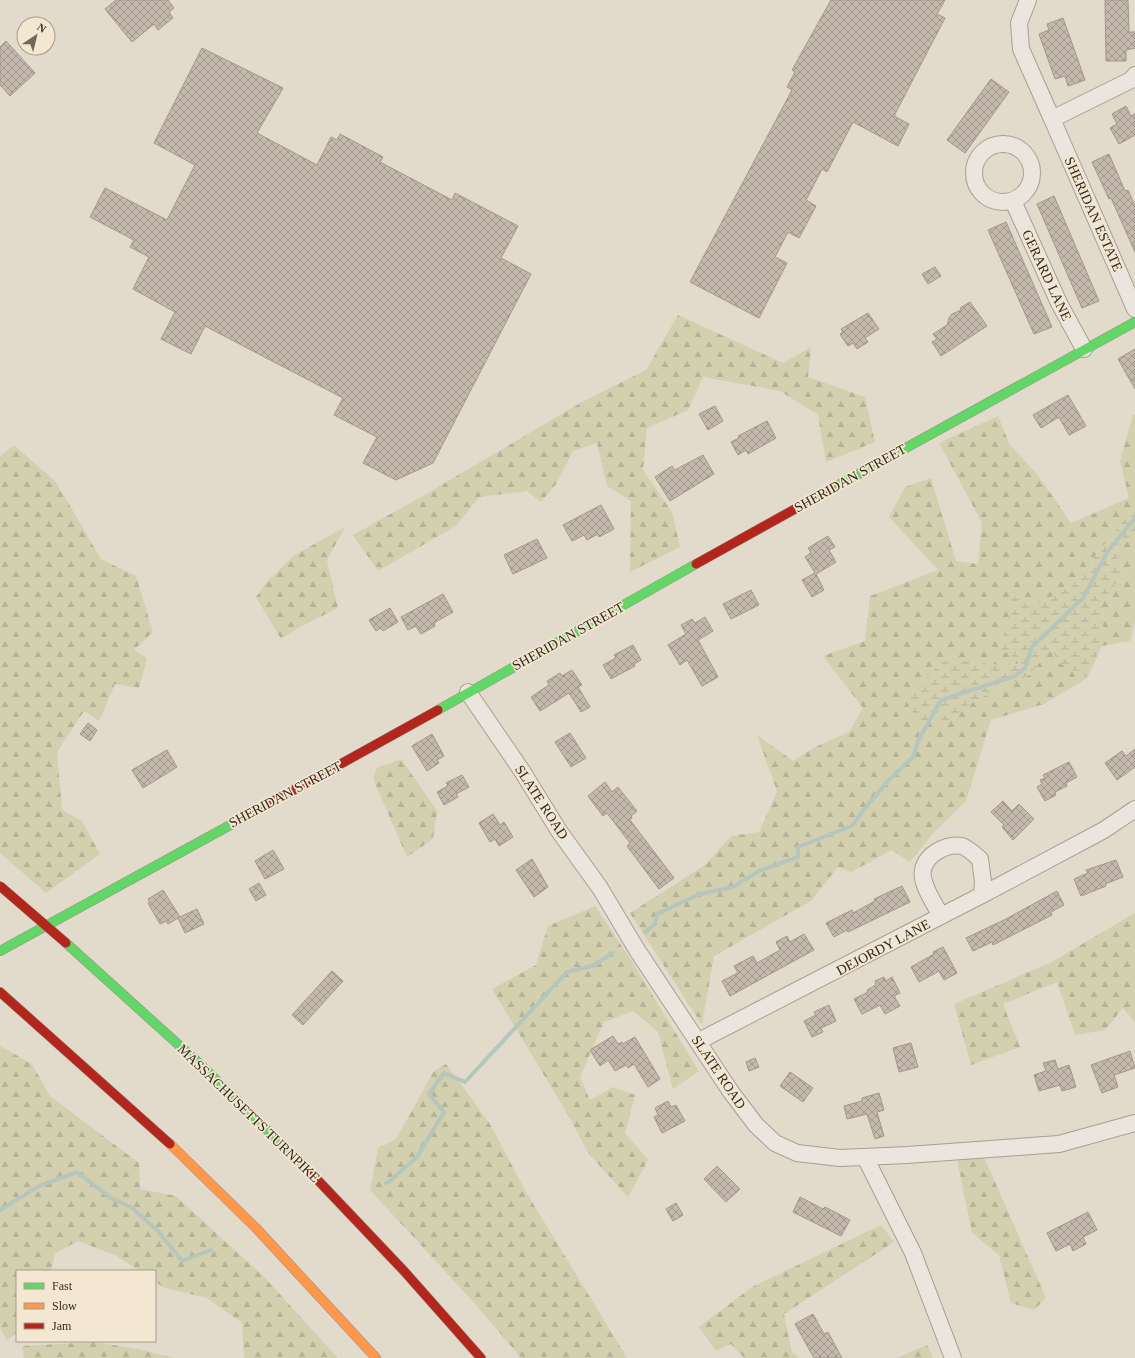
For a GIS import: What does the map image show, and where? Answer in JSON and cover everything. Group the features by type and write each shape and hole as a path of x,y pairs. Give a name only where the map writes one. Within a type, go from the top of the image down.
{"main road":[{"name":"SHERIDAN STREET","path":"0,950 1135,322"},
{"name":"MASSACHUSETTS TURNPIKE","path":"0,886 158,1024 271,1132 372,1236 481,1358"},
{"path":"2,993 132,1108 216,1188 293,1267 376,1358"}],"street":[{"name":"SHERIDAN ESTATE","path":"1028,0 1019,23 1021,49 1135,309"},
{"path":"1052,119 1131,80 1135,75"},
{"name":"GERARD LANE","path":"1013,200 1059,303 1084,349"},
{"name":"SLATE ROAD","path":"468,692 522,770 559,830 600,888 638,950 735,1098 756,1125 775,1143 797,1153 840,1158 865,1157 1005,1149 1059,1144 1135,1123"},
{"path":"941,916 1104,830 1135,809"},
{"name":"DEJORDY LANE","path":"699,1041 941,916 925,884 922,870 930,857 947,847 963,846 980,859 983,882 982,895"},
{"path":"865,1157 913,1253 953,1358"}],"green space":[{"path":"678,315 783,363 811,347 808,377 865,397 875,442 826,462 818,415 780,391 703,377 688,410 647,428 643,470 672,512 680,547 630,572 631,501 607,486 597,443 573,451 556,484 541,502 527,491 479,497 456,526 378,571 353,535 428,493 580,403 646,370"},
{"path":"1133,415 1135,415 1135,506 1071,586 1040,603 1009,595 1009,621 999,647 1022,663 1005,666 969,661 947,723 974,701 1031,674 1053,644 1056,661 1087,678 1044,704 991,720 966,801 935,831 910,862 892,850 851,872 838,867 811,901 714,956 702,1025 630,913 705,865 731,836 759,832 777,791 757,735 793,761 813,748 849,732 863,708 823,656 865,641 870,596 938,570 889,517 905,487 931,478 956,561 978,564 982,523 939,443 998,416 1009,443 1040,478 1071,523 1129,498 1120,461"},
{"path":"14,445 56,482 101,559 136,576 153,632 134,650 147,658 139,688 115,684 99,721 84,711 57,752 62,810 82,821 100,854 46,893 0,853 0,456"},
{"path":"1135,506 1135,535 1117,550 1122,576 1103,601 1102,646 1087,678 1056,661 1053,644 1031,674 974,701 947,723 918,720 907,703 915,689 943,661 969,661 1005,666 1021,663 999,647 1009,621 1009,595 1040,603 1071,586"},
{"path":"345,527 327,560 338,608 302,626 281,639 256,597 266,583 293,556"},
{"path":"1135,535 1135,622 1130,641 1102,646 1103,601 1122,576 1117,550"},
{"path":"401,759 437,811 433,839 407,857 373,779 377,768"},
{"path":"595,906 631,960 699,1071 673,1089 658,1032 633,1011 604,1022 580,1077 590,1100 613,1087 635,1095 625,1133 648,1160 628,1197 589,1154 568,1115 492,989 536,965 548,926"},
{"path":"1135,913 1135,1022 1123,1008 1105,1030 1075,1035 1057,982 1003,1004 1020,1047 971,1065 954,1004 1050,963"},
{"path":"0,1046 32,1064 50,1096 139,1163 140,1189 176,1196 265,1278 338,1358 244,1358 242,1323 207,1298 165,1288 156,1283 156,1270 138,1270 117,1256 78,1241 55,1253 51,1270 16,1270 16,1334 7,1340 0,1328"},
{"path":"446,1064 490,1124 526,1192 627,1358 521,1358 478,1307 370,1190 378,1148 396,1139 434,1071"},
{"path":"984,1157 1046,1298 1034,1310 1011,1303 999,1255 972,1233 957,1159"},
{"path":"881,1225 894,1242 784,1314 792,1352 799,1358 744,1358 731,1344 716,1351 699,1327 752,1287"},
{"path":"94,1342 138,1349 174,1358 24,1358 22,1346"},
{"path":"927,1345 933,1358 897,1358"}],"building":[{"path":"116,0 168,0 174,8 169,12 173,18 158,30 154,24 132,42 105,9"},
{"path":"831,0 945,0 937,14 945,18 894,116 909,124 898,146 853,122 827,172 822,169 806,200 816,206 799,238 788,232 775,257 787,263 759,318 690,282 792,90 787,87 795,72 792,70"},
{"path":"1105,0 1128,0 1129,32 1135,32 1135,48 1126,50 1126,61 1106,61"},
{"path":"1063,18 1085,80 1068,86 1065,76 1055,79 1039,34 1049,30 1047,24"},
{"path":"6,41 16,52 16,56 20,56 35,73 10,96 0,85 0,47"},
{"path":"202,48 283,88 257,133 317,165 331,137 337,140 340,134 383,157 380,162 452,200 455,193 518,226 501,258 531,274 433,463 396,480 363,463 377,437 334,415 343,398 205,326 191,354 161,339 175,312 133,289 149,257 130,247 134,240 90,217 105,188 167,220 195,165 154,143"},
{"path":"991,79 1009,92 965,153 947,140"},
{"path":"1126,106 1131,116 1135,114 1135,135 1119,144 1110,128 1117,124 1112,114"},
{"path":"1109,154 1125,191 1128,190 1135,206 1135,252 1111,198 1109,199 1092,162"},
{"path":"1054,196 1099,301 1082,308 1037,204"},
{"path":"1006,222 1052,327 1034,334 988,230"},
{"path":"935,267 941,276 928,284 922,274"},
{"path":"970,302 987,326 941,356 932,342 937,339 933,334 947,325 952,314 961,310 960,308"},
{"path":"868,313 879,329 865,338 868,342 857,349 853,343 848,346 840,334 843,332 841,329"},
{"path":"1135,349 1135,389 1118,359"},
{"path":"1068,395 1086,426 1069,435 1059,417 1041,428 1033,415"},
{"path":"715,406 723,421 708,430 699,414"},
{"path":"767,421 776,438 748,454 746,450 738,455 731,442 739,438 738,436"},
{"path":"703,455 714,474 670,501 655,477 672,466 675,470"},
{"path":"601,505 614,529 599,537 598,534 587,540 584,535 572,541 563,525"},
{"path":"828,536 835,547 829,550 836,562 816,574 824,590 812,597 802,580 815,573 805,557 811,553 808,548"},
{"path":"537,539 547,558 513,574 504,555"},
{"path":"751,590 759,605 731,619 723,604"},
{"path":"443,594 453,612 434,623 435,626 421,634 416,626 408,630 401,617"},
{"path":"390,608 398,622 383,631 381,628 376,631 369,620"},
{"path":"705,617 713,631 698,640 718,677 702,686 687,660 680,665 668,645 686,634 681,625 692,619 695,623"},
{"path":"633,645 641,660 634,664 635,666 611,679 603,665 616,658 614,655"},
{"path":"572,670 582,685 578,687 590,707 581,712 569,693 540,711 531,697 549,685 547,681 560,673 562,676"},
{"path":"88,723 97,730 90,741 80,734"},
{"path":"570,733 586,758 571,767 555,742"},
{"path":"432,734 444,756 437,760 439,763 427,771 412,746"},
{"path":"1135,749 1135,767 1117,780 1105,763 1122,751 1126,756"},
{"path":"167,750 177,767 143,788 132,770"},
{"path":"1069,762 1077,777 1066,783 1067,786 1055,792 1056,795 1045,801 1037,787 1042,784 1040,780 1045,778 1043,775"},
{"path":"462,775 469,787 456,794 458,797 444,805 437,792 448,786 446,783"},
{"path":"605,782 612,792 618,787 637,811 631,816 632,818 630,820 674,878 659,889 627,846 630,843 607,813 603,816 588,796"},
{"path":"1003,801 1012,811 1019,804 1034,819 1013,840 1002,827 1004,825 991,812"},
{"path":"493,814 500,825 504,822 513,837 499,846 495,839 490,842 479,823"},
{"path":"273,850 284,869 265,879 255,861"},
{"path":"532,859 548,887 534,897 516,870"},
{"path":"1116,860 1123,877 1081,896 1074,879 1088,873 1086,870"},
{"path":"259,883 266,895 256,901 249,889"},
{"path":"902,886 910,902 848,932 847,930 834,937 826,923 852,910 853,913 875,901 874,899"},
{"path":"163,890 180,917 197,909 204,924 185,933 178,918 168,924 166,921 160,924 148,903 150,902 148,899"},
{"path":"1057,891 1064,905 1051,912 1052,915 993,945 992,942 973,951 966,938 1006,919"},
{"path":"804,934 814,950 730,996 722,981 738,973 734,966 753,956 757,963 780,950 776,942 787,936 790,942"},
{"path":"943,947 957,973 944,980 939,971 919,982 911,967"},
{"path":"332,971 343,981 303,1025 292,1015"},
{"path":"884,977 886,981 892,977 900,993 894,996 900,1006 885,1014 880,1005 862,1014 854,999 868,992 867,990 876,985 875,981"},
{"path":"829,1005 836,1021 821,1028 823,1032 812,1037 804,1021 816,1015 814,1012"},
{"path":"613,1036 618,1044 622,1042 623,1044 635,1037 660,1079 648,1087 634,1064 628,1068 626,1065 615,1071 608,1060 600,1066 590,1050"},
{"path":"911,1043 918,1067 899,1072 893,1048"},
{"path":"1130,1051 1135,1068 1114,1075 1118,1087 1102,1093 1091,1065"},
{"path":"755,1058 759,1067 749,1071 746,1062"},
{"path":"1055,1060 1058,1069 1069,1065 1076,1087 1062,1091 1060,1085 1039,1091 1034,1075 1046,1071 1043,1063"},
{"path":"790,1072 813,1088 803,1102 780,1086"},
{"path":"879,1093 884,1110 877,1112 884,1136 875,1139 867,1114 847,1119 844,1106 862,1101 862,1098"},
{"path":"668,1101 671,1107 676,1105 685,1121 662,1133 654,1117 658,1115 655,1108"},
{"path":"717,1166 740,1189 726,1202 704,1179"},
{"path":"800,1197 823,1209 825,1207 850,1220 841,1236 793,1212"},
{"path":"676,1203 683,1215 673,1221 666,1209"},
{"path":"1088,1212 1097,1230 1083,1237 1086,1244 1073,1251 1070,1244 1056,1251 1047,1233"},
{"path":"813,1314 824,1334 828,1332 842,1358 814,1358 795,1324"}],"waterway":[{"path":"645,932 655,924 657,914 700,894 733,887 759,871 798,857 798,847 852,826 865,808 890,779 913,757 919,739 941,700 1015,676 1025,668 1032,647 1083,598 1108,551 1135,518"},
{"path":"386,1183 417,1157 444,1112 429,1094 444,1073 465,1082 567,972 592,966 613,953"},
{"path":"0,1210 39,1186 77,1172 111,1198 131,1207 158,1231 182,1261 211,1250"}],"traffic: fast":[{"path":"831,489 1135,322"},
{"path":"438,710 696,564"},
{"path":"0,951 245,817"},
{"path":"66,943 201,1065 312,1174"}],"traffic: slow":[{"path":"170,1144 256,1228 376,1358"}],"traffic: jam":[{"path":"696,564 831,489"},
{"path":"245,817 438,710"},
{"path":"0,886 66,943"},
{"path":"0,992 170,1144"},
{"path":"312,1174 404,1271 481,1358"}]}
